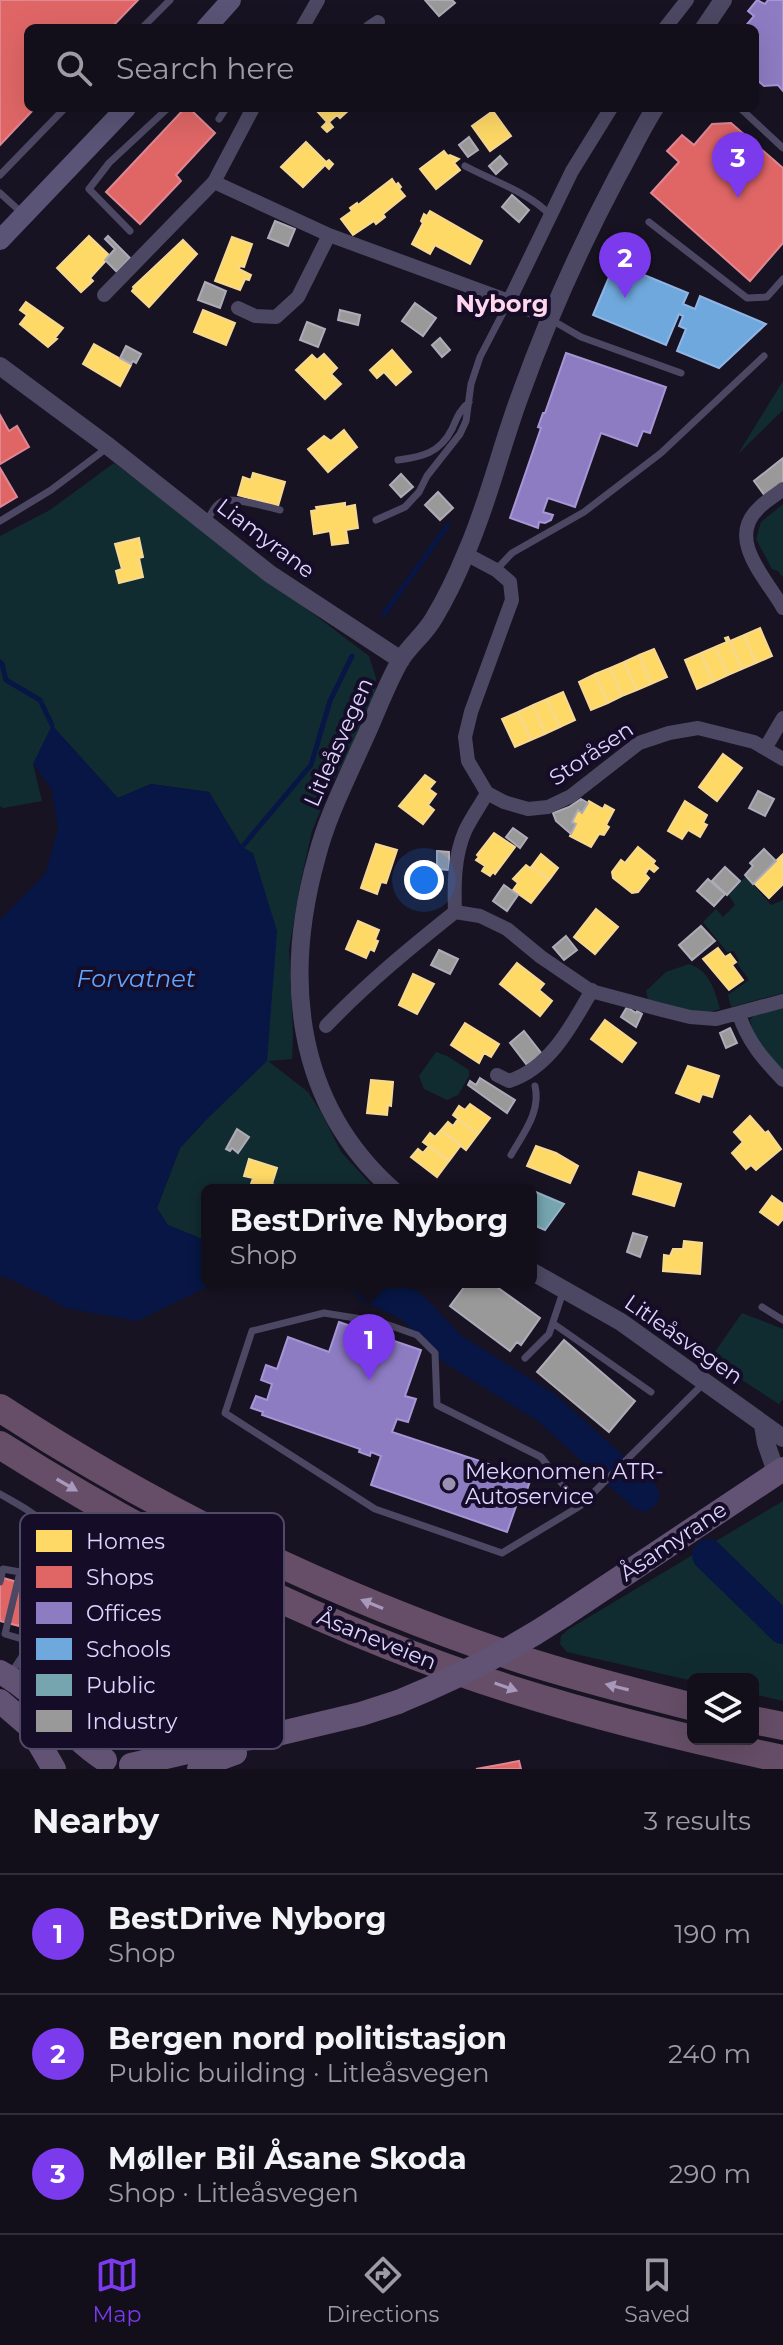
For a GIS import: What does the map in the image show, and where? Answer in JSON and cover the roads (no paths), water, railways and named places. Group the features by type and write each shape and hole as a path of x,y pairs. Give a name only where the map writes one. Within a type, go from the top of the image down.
{"highway":[{"name":"Åsaneveien","path":"0,1408 88,1463 180,1513"},
{"name":"Åsaneveien","path":"0,1445 116,1513"},
{"name":"Åsaneveien","path":"284,1566 440,1631 526,1661 687,1705"},
{"name":"Åsaneveien","path":"284,1599 392,1646 510,1689 600,1716 783,1759"},
{"path":"759,1721 783,1726"}],"main road":[{"path":"211,24 231,0"},
{"path":"1,239 122,112"},
{"name":"Åsamyrane","path":"284,1732 361,1714 465,1674 534,1635 780,1471"},
{"path":"0,1701 20,1718"},
{"path":"42,1749 54,1769"},
{"path":"89,1749 105,1760"},
{"path":"82,1769 105,1760 118,1760 134,1767 205,1749"},
{"path":"199,1769 240,1749"}],"street":[{"path":"304,24 318,0"},
{"path":"668,24 687,0"},
{"path":"707,24 723,0"},
{"path":"104,295 214,182 251,112"},
{"path":"509,301 572,171 609,112"},
{"name":"Litleåsvegen","path":"386,1184 351,1144 332,1115 306,1048 299,1004 298,958 317,854 333,809 401,660 433,620 466,554 549,318 602,206 653,112"},
{"path":"214,182 329,235 549,318"},
{"path":"238,308 255,316 276,317 298,297 329,235"},
{"name":"Liamyrane","path":"3,370 108,446 270,574 401,660"},
{"path":"783,489 756,510 745,533 746,547 783,608"},
{"path":"455,912 457,862 464,832 487,793 468,761 465,737 471,712 512,600 510,582 496,570 466,554"},
{"path":"766,747 783,718"},
{"name":"Storåsen","path":"487,793 528,809 548,807 571,796 639,743 698,728 754,742 783,759"},
{"path":"326,1026 359,991 455,912 480,916 507,929 541,957 592,990 690,1017 716,1019 783,1001"},
{"path":"497,1075 509,1081 516,1079 545,1060 592,990"},
{"path":"739,1014 752,1044 783,1080"},
{"name":"Litleåsvegen","path":"537,1274 621,1322 783,1438"},
{"path":"763,1425 766,1443 780,1471"}],"lane":[{"path":"146,24 170,0"},
{"path":"0,175 61,112"},
{"path":"130,231 89,189 109,163 164,112"},
{"path":"219,119 223,112"},
{"path":"744,112 783,148"},
{"path":"465,166 515,191 550,215"},
{"path":"0,193 24,215"},
{"path":"649,222 747,298 767,297 783,279"},
{"path":"376,520 405,507 460,434 466,421 471,384 480,357 509,301"},
{"path":"549,318 581,337 681,373"},
{"path":"496,570 512,553 584,512 661,453 764,356"},
{"path":"398,460 434,452 451,431 457,414 469,402"},
{"path":"0,521 51,490 108,446"},
{"path":"205,523 224,500 280,510"},
{"path":"511,1155 534,1113 535,1086"},
{"path":"525,1358 549,1334 564,1289"},
{"path":"762,1307 783,1320"},
{"path":"580,1506 541,1457 437,1405 435,1353 417,1335 380,1322 324,1313 252,1331 225,1413 375,1509 502,1553 580,1506 705,1381"},
{"path":"554,1324 651,1392"},
{"path":"0,1494 31,1513"},
{"path":"0,1582 3,1569 20,1572 3,1633"},
{"path":"5,1675 20,1657"}],"water":[{"name":"Forvatnet","path":"52,725 118,798 151,784 209,792 242,847 253,853 277,931 267,1061 180,1148 157,1208 168,1225 201,1239 201,1288 205,1288 137,1321 65,1308 8,1278 0,1277 0,920 45,874 58,829 52,790 33,764"}],"waterway":[{"path":"384,614 448,525"},
{"path":"242,847 311,765 330,701 352,656"},
{"path":"0,662 6,680 40,700 52,725"},
{"path":"372,1288 411,1306 451,1348 547,1408 643,1495"},
{"path":"708,1555 783,1628"}],"place":[{"name":"Møller Bil Åsane Skoda","path":"738,198"},
{"name":"Bergen nord politistasjon","path":"625,298"},
{"name":"BestDrive Nyborg","path":"369,1380"},
{"name":"Mekonomen ATR- Autoservice","path":"449,1484"}],"district":[{"name":"Nyborg","path":"502,304"}]}
